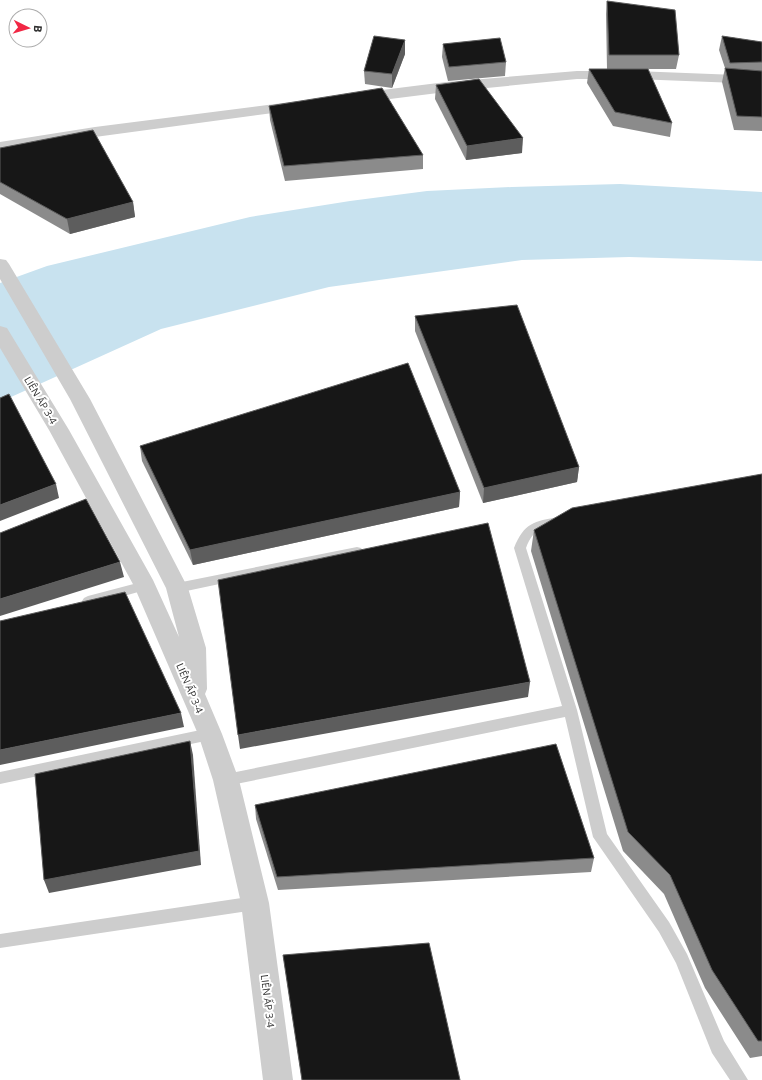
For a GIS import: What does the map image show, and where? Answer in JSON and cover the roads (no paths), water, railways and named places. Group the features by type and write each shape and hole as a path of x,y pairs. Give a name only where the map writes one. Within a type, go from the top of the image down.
{"street":[{"path":"344,100 446,87 576,75 635,75 762,80"},
{"path":"0,147 94,132 313,104"},
{"path":"0,264 80,400 177,588 194,648 196,702"},
{"name":"LIÊN ẤP 3-4","path":"0,332 59,430 145,586 210,734 226,780 255,903 278,1080"}],"lane":[{"path":"572,519 534,526 524,537 520,548 570,710 600,837 664,927 682,959 718,1047 740,1080"},
{"path":"177,588 357,551"},
{"path":"76,604 145,586"},
{"path":"226,780 570,710"},
{"path":"0,778 210,734"},
{"path":"0,941 255,903"}],"water":[{"path":"620,184 762,192 762,261 629,257 522,260 329,287 161,329 0,402 0,283 47,266 250,217 350,201 427,191"}]}
